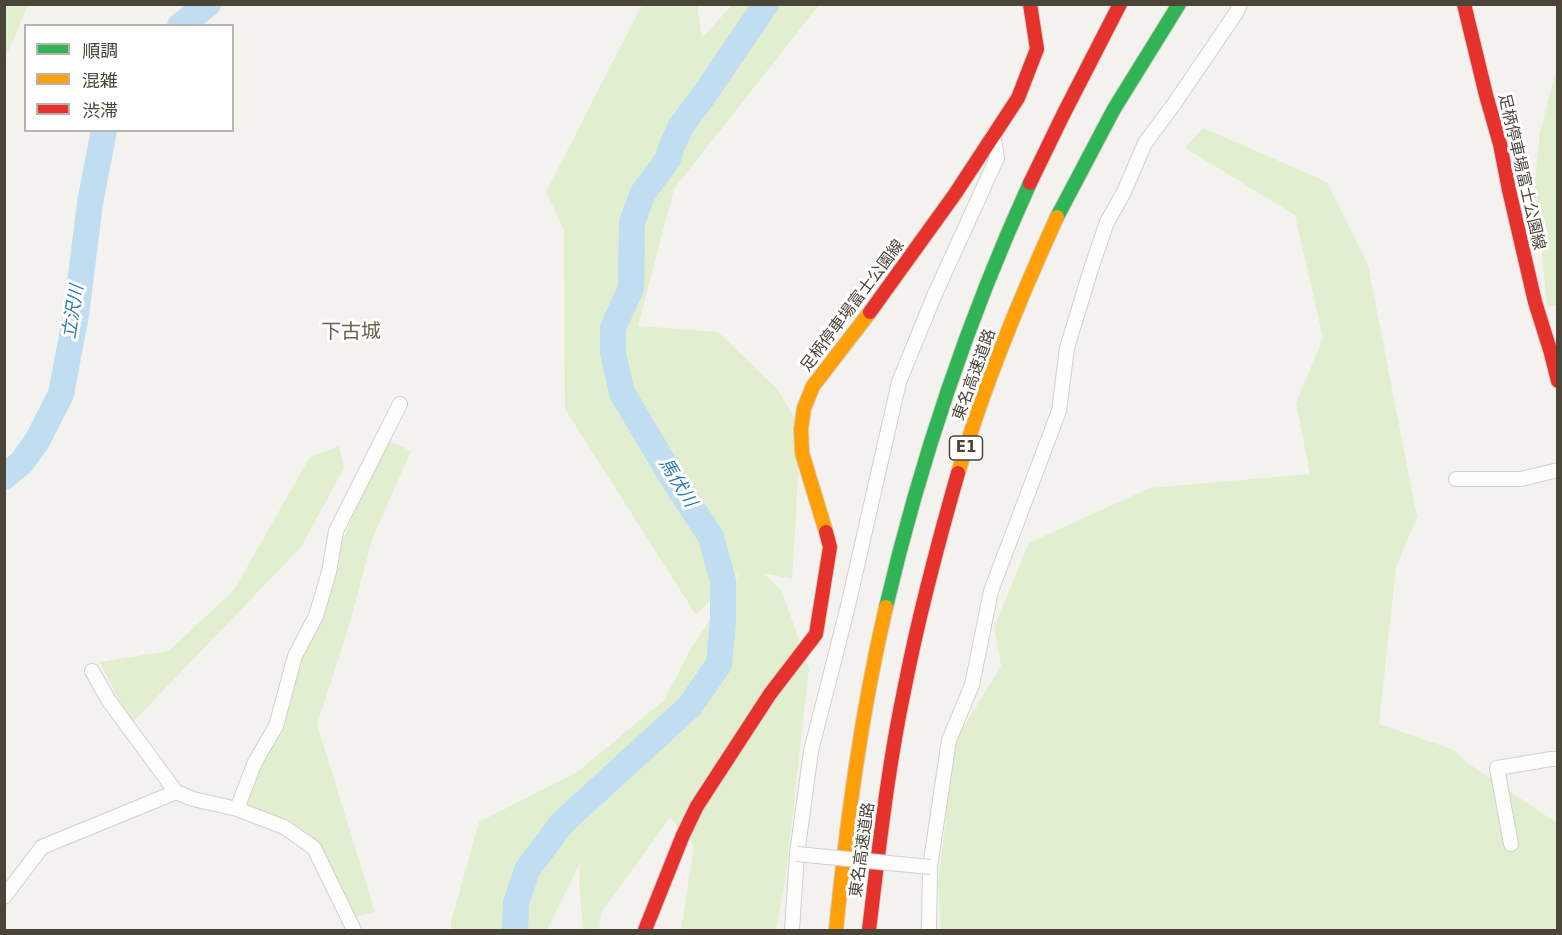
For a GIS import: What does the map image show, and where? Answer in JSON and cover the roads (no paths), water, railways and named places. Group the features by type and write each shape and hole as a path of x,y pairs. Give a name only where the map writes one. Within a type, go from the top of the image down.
{"main road":[{"name":"足柄停車場富士公園線","path":"645,930 696,806 770,694 816,634 830,548 802,453 801,429 804,408 813,386 882,296 955,194 1017,98 1037,49 1030,4"},
{"name":"東名高速道路","path":"836,930 849,808 866,703 885,609 943,407 1010,230 1054,132 1120,4"},
{"name":"東名高速道路","path":"869,930 881,831 902,694 920,610 967,446 1014,317 1065,201 1145,56 1179,4"},
{"name":"足柄停車場富士公園線","path":"1464,4 1500,144 1534,302 1551,353 1557,381"}],"street":[{"path":"929,930 930,867 949,740 972,685 991,591 1059,411 1067,348 1107,222 1124,192 1145,142 1174,104 1240,4"},
{"path":"792,930 797,854 811,751 847,610 898,382 997,158 993,135"},
{"path":"237,810 255,762 276,726 295,656 316,616 329,572 336,531 400,404"},
{"path":"1456,479 1521,479 1557,470"},
{"path":"92,671 109,701 176,792 284,827 314,848 354,930"},
{"path":"1511,844 1497,768 1557,759"},
{"path":"4,897 42,847 176,792"},
{"path":"797,854 930,867"}],"waterway":[{"name":"立沢川","path":"183,24 208,4"},
{"name":"馬伏川","path":"515,930 516,903 527,870 562,823 690,706 719,664 723,622 723,581 711,537 622,393 613,353 613,328 631,288 632,222 643,193 668,159 681,126 766,4"},
{"name":"立沢川","path":"4,477 22,462 37,441 61,394 76,315 90,203 104,132"}],"district":[{"name":"下古城","path":"351,333"}]}
